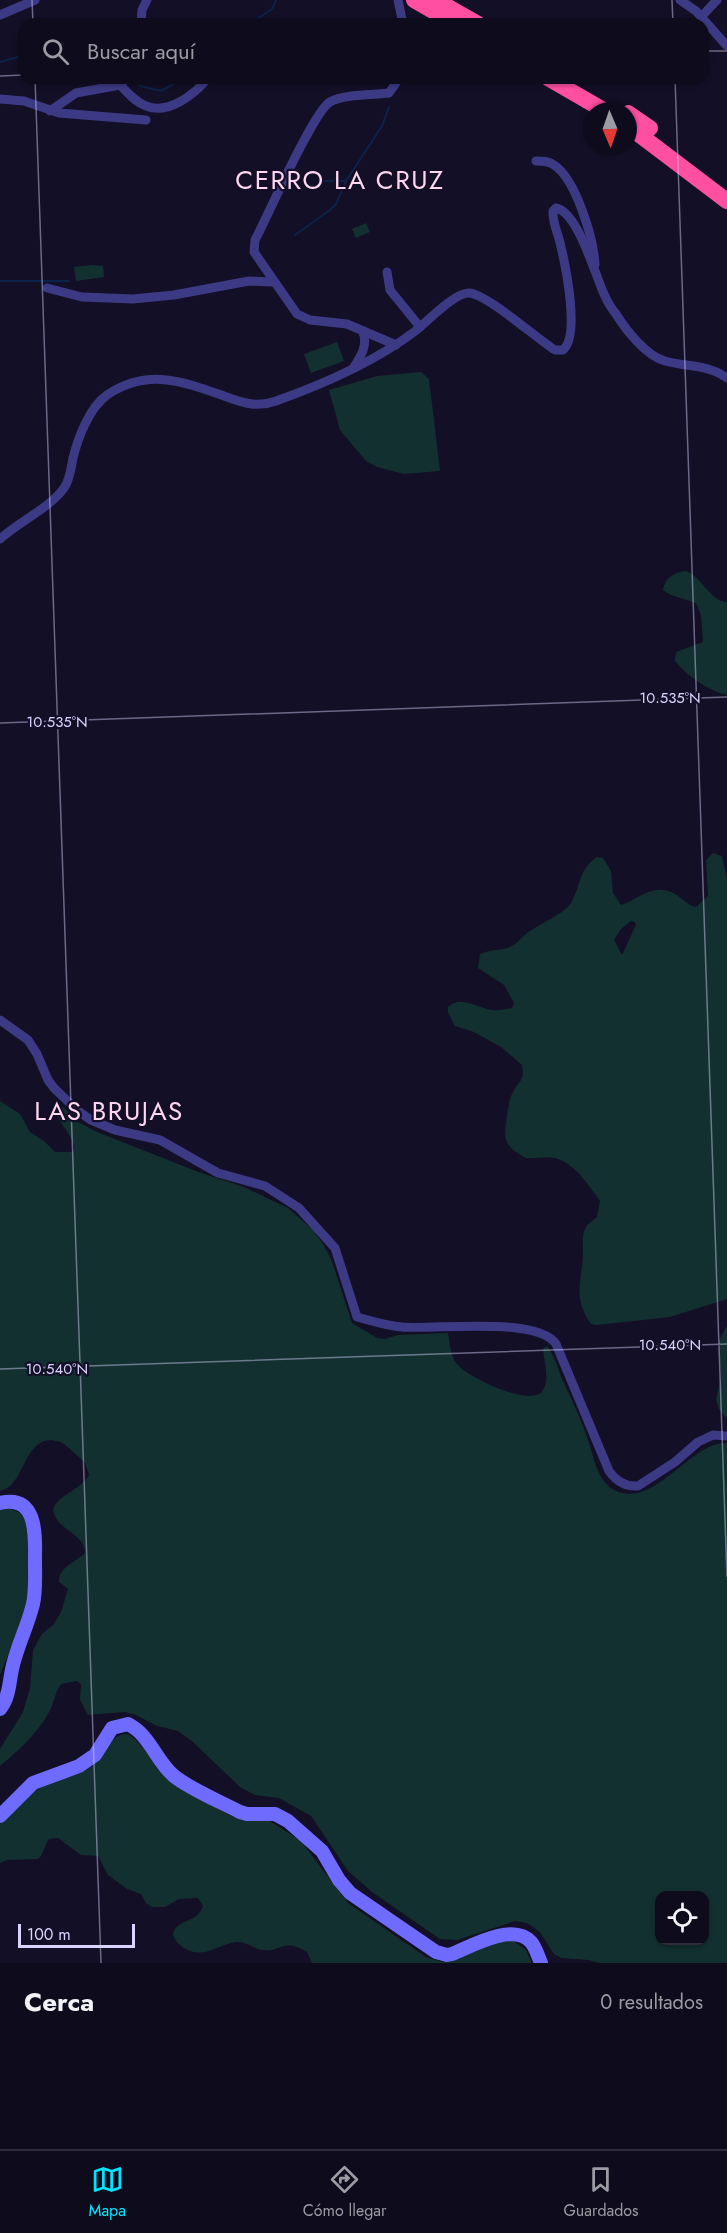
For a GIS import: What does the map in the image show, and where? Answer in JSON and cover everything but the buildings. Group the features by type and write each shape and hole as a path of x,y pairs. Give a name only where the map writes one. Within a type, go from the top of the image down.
{"highway":[{"path":"414,0 445,18"},
{"path":"436,0 468,18"},
{"path":"558,84 589,102"},
{"path":"580,84 610,102"},
{"path":"637,119 727,186"},
{"path":"637,133 727,201"}],"main road":[{"path":"0,1503 13,1502 26,1509 32,1516 35,1531 34,1601 13,1665 6,1701 0,1709"},
{"path":"0,1816 33,1783 79,1766 95,1755 112,1728 128,1724 140,1732 170,1772 180,1780 240,1812 275,1814 288,1821 322,1851 339,1880 350,1893 436,1953 452,1954 489,1938 513,1934 533,1943 541,1963"}],"street":[{"path":"0,15 35,0"},
{"path":"141,18 142,10 147,0"},
{"path":"398,0 402,18"},
{"path":"680,0 701,17 717,0"},
{"path":"709,26 727,46"},
{"path":"50,111 81,92 112,84"},
{"path":"126,84 140,103 148,107 181,102 201,84"},
{"path":"395,84 389,93 335,100 322,110 293,162 255,240 255,256 297,314 310,320 347,324 396,345"},
{"path":"0,99 24,101 50,111 146,120"},
{"path":"536,161 553,164 566,177 593,245 595,268"},
{"path":"0,539 55,497 65,486 78,441 99,404 117,390 137,382 163,379 185,382 247,404 264,404 354,367 396,345 458,296 468,293 482,298 513,318 555,350 563,350 570,341 571,324 561,246 552,217 556,208 565,212 573,224 595,268 608,302 628,332 664,361 699,367 727,378"},
{"path":"387,272 390,290 420,327"},
{"path":"47,288 82,297 134,299 174,295 249,281 273,282"},
{"path":"354,367 363,350 365,342 363,332"},
{"path":"0,1020 27,1040 37,1054 54,1088 91,1120 115,1130 160,1140 218,1173 265,1186 299,1208 335,1248 357,1317 398,1327 469,1325 529,1330 547,1335 556,1344 609,1471 618,1482 638,1486 705,1438 712,1435 727,1436"}],"green space":[{"path":"366,223 370,232 356,238 352,229"},
{"path":"103,266 104,277 76,281 74,267"},
{"path":"337,342 344,361 311,373 304,354"},
{"path":"421,372 429,379 440,471 404,474 377,467 366,461 340,430 329,390 377,376"},
{"path":"686,571 697,578 715,598 727,602 727,695 699,682 675,661 676,652 703,642 701,615 696,603 663,590 671,576"},
{"path":"713,853 722,856 727,879 727,1299 670,1317 591,1324 585,1315 580,1298 583,1237 587,1225 597,1217 600,1201 581,1176 569,1165 555,1158 526,1158 509,1146 505,1137 508,1108 512,1094 522,1078 522,1065 501,1047 474,1032 455,1026 448,1013 448,1007 453,1003 464,1002 493,1010 512,1008 514,1003 504,985 478,968 480,954 512,946 531,930 569,906 584,872 597,857 603,858 611,871 613,893 621,905 651,891 664,890 696,907 708,896 706,860","holes":["631,921 636,925 622,955 614,940 621,929"]},
{"path":"0,1101 20,1114 30,1132 55,1152 72,1152 74,1149 71,1138 58,1117 57,1112 62,1106 78,1122 97,1132 201,1173 244,1187 288,1208 313,1230 323,1244 332,1261 352,1323 377,1338 448,1333 453,1357 463,1370 500,1389 527,1396 537,1395 545,1385 543,1349 547,1346 554,1357 580,1419 599,1473 607,1485 616,1491 631,1494 641,1492 663,1480 695,1455 716,1444 727,1443 727,1963 600,1963 561,1958 554,1954 540,1932 527,1923 515,1921 457,1940 440,1939 372,1892 348,1871 311,1816 279,1798 255,1795 240,1787 193,1742 178,1731 157,1726 125,1712 88,1715 80,1700 81,1684 77,1681 61,1684 50,1711 38,1729 0,1766 0,1749 23,1712 30,1688 33,1650 42,1634 54,1624 61,1612 68,1589 59,1582 59,1577 64,1569 85,1553 81,1541 57,1520 53,1509 89,1475 85,1462 62,1443 50,1440 41,1442 35,1447 17,1478 0,1491"},
{"path":"727,1325 727,1419 719,1409 716,1400 721,1378 719,1341"},
{"path":"9,1508 20,1513 27,1521 30,1580 25,1614 0,1675 0,1510"},
{"path":"124,1734 136,1740 172,1782 229,1815 248,1821 270,1821 301,1841 348,1903 426,1957 443,1962 455,1960 495,1942 514,1941 526,1950 532,1963 312,1963 307,1952 299,1948 287,1946 263,1950 240,1942 197,1953 182,1946 175,1940 173,1934 179,1925 200,1912 203,1906 198,1898 179,1899 165,1907 152,1907 146,1903 141,1894 127,1889 108,1875 98,1856 81,1855 58,1838 49,1839 38,1859 7,1860 0,1863 0,1824 38,1789 91,1767 100,1759 114,1739"}],"waterway":[{"path":"259,18 272,9 276,0"},
{"path":"0,62 18,57"},
{"path":"140,86 161,91 174,84"},
{"path":"295,235 336,204 346,181 382,126 389,107"},
{"path":"318,181 345,181"},
{"path":"0,281 69,281"}],"district":[{"name":"CERRO LA CRUZ","path":"340,180"},
{"name":"LAS BRUJAS","path":"109,1111"}]}
